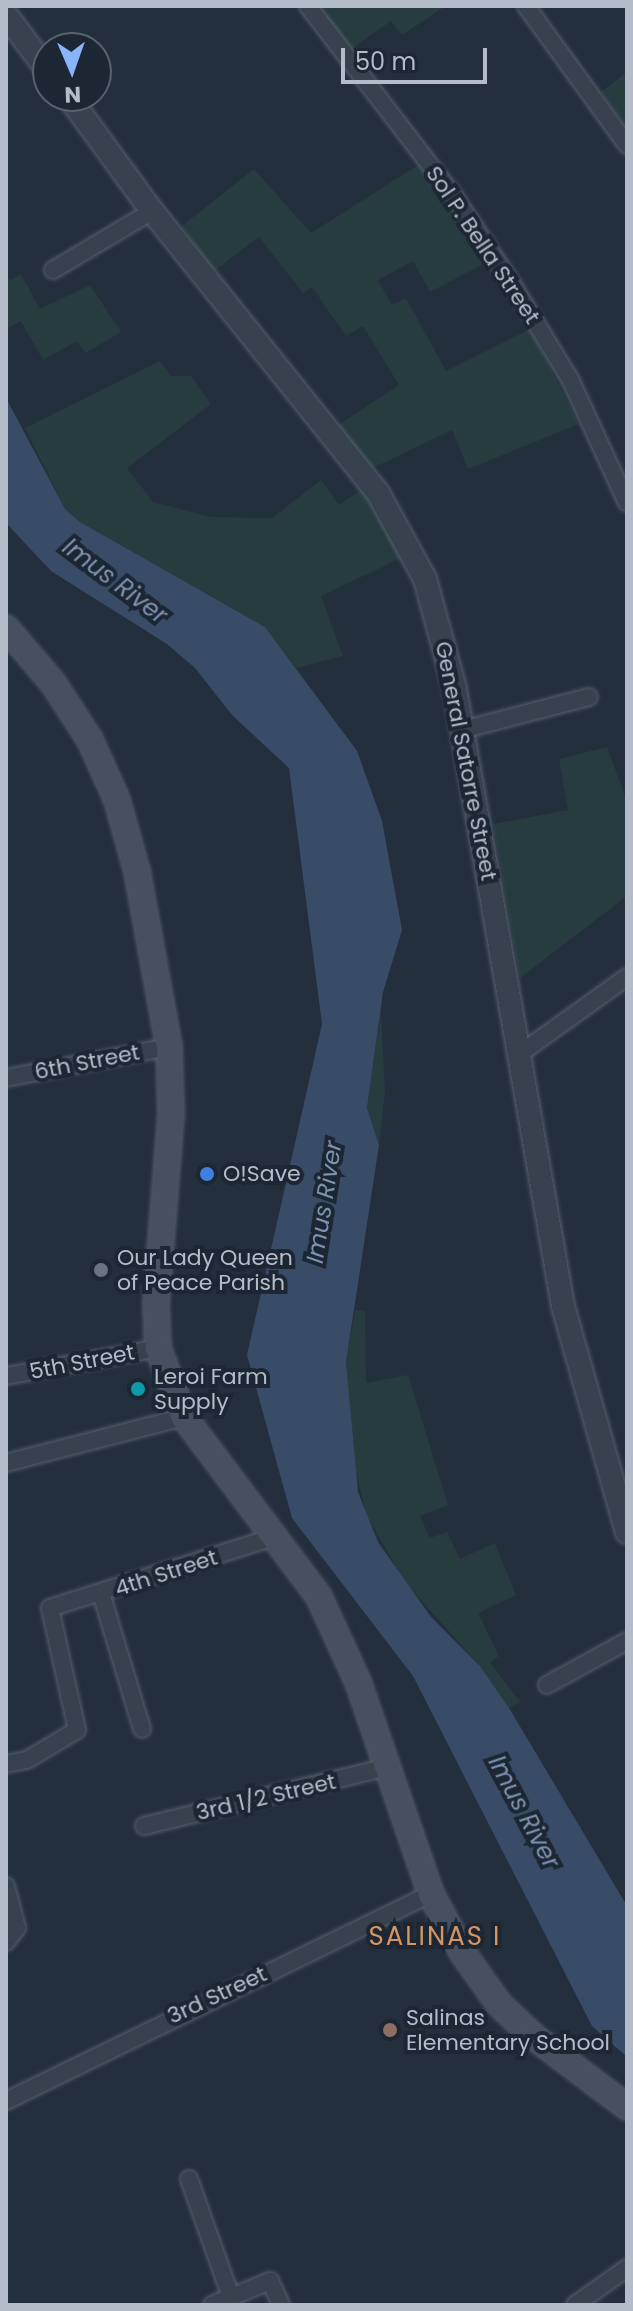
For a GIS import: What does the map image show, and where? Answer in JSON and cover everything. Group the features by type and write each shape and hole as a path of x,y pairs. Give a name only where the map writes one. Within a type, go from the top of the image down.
{"main road":[{"path":"6,628 78,719 117,800 152,940 169,1047 171,1114 156,1303 158,1348 184,1417 277,1536 319,1597 358,1682 431,1894 462,1952 499,2004 534,2037 627,2107"}],"street":[{"name":"Sol P. Bella Street","path":"308,6 454,196 512,284 570,379 627,503"},
{"path":"526,6 627,145"},
{"path":"6,15 32,50"},
{"name":"General Satorre Street","path":"80,112 152,211 378,493 425,579 448,654 563,1306 627,1532"},
{"path":"53,270 152,211"},
{"path":"462,730 589,697"},
{"path":"518,1055 627,977"},
{"name":"6th Street","path":"6,1078 169,1047"},
{"name":"5th Street","path":"6,1376 158,1348"},
{"path":"6,1463 184,1417"},
{"name":"4th Street","path":"6,1764 27,1760 77,1730 48,1615 54,1606 277,1536"},
{"path":"101,1593 142,1729"},
{"path":"547,1685 627,1641"},
{"name":"3rd 1/2 Street","path":"144,1826 388,1767"},
{"path":"6,1886 17,1928 6,1942"},
{"name":"3rd Street","path":"6,2101 431,1894"},
{"path":"189,2179 231,2297"},
{"path":"575,2305 627,2268"},
{"path":"212,2305 270,2281 281,2305"}],"green space":[{"path":"318,6 446,6 402,35 391,21 351,49"},
{"path":"627,72 627,128 601,92"},
{"path":"420,164 489,261 430,292 413,261 378,280 392,305 406,298 446,371 530,329 579,424 468,469 452,430 373,468 337,426 399,385 363,326 346,336 312,287 303,293 259,237 214,271 182,226 254,169 311,233"},
{"path":"6,273 10,280 21,274 40,309 90,285 121,332 85,353 77,341 43,360 21,321 6,329"},
{"path":"160,361 171,376 191,376 211,404 127,468 153,502 211,517 272,518 321,480 339,505 363,489 387,527 403,557 321,596 343,656 296,668 265,627 80,522 65,509 25,428"},
{"path":"607,747 627,801 627,896 520,978 493,824 568,810 559,759"},
{"path":"381,1010 385,1093 379,1145 367,1108"},
{"path":"355,1310 365,1311 366,1383 408,1375 448,1505 420,1516 430,1538 447,1532 460,1559 495,1543 516,1595 478,1613 499,1656 490,1662 520,1702 509,1708 480,1666 404,1581 366,1514 353,1459 346,1362"}],"water":[{"name":"Imus River","path":"6,398 65,509 80,522 265,627 357,751 382,821 402,930 383,992 367,1108 379,1145 346,1362 358,1492 378,1542 431,1617 480,1666 509,1708 627,1906 627,2057 592,2026 413,1676 292,1518 247,1355 322,1024 289,768 233,716 195,668 167,644 51,571 8,525"}],"place":[{"name":"O!Save","path":"207,1174"},
{"name":"Our Lady Queen of Peace Parish","path":"101,1270"},
{"name":"Leroi Farm Supply","path":"138,1389"},
{"name":"Salinas Elementary School","path":"390,2030"}],"district":[{"name":"SALINAS I","path":"435,1937"}]}
